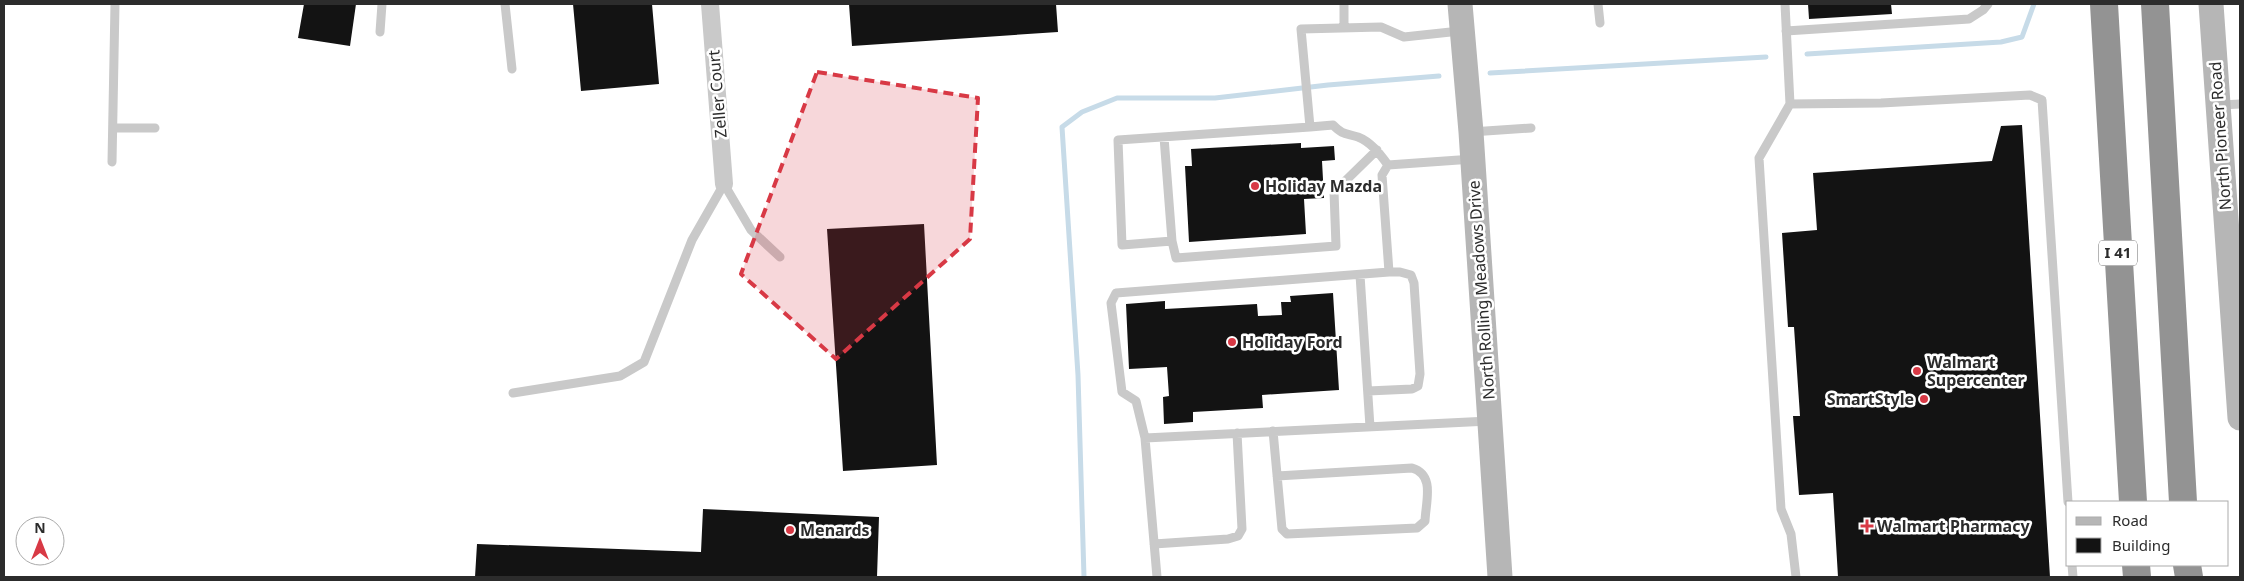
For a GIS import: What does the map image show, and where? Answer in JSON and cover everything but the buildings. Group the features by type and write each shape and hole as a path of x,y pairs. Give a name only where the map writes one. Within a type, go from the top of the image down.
{"highway":[{"name":"I 41","path":"2104,4 2131,494"},
{"path":"2155,4 2183,501"}],"main road":[{"name":"North Rolling Meadows Drive","path":"1460,4 1473,159 1500,577"},
{"name":"North Pioneer Road","path":"2211,4 2229,104 2240,418"}],"street":[{"name":"Zeller Court","path":"710,4 724,184"}],"lane":[{"path":"112,162 115,4"},
{"path":"380,32 382,4"},
{"path":"505,4 512,69"},
{"path":"1344,4 1344,28"},
{"path":"1598,4 1600,23"},
{"path":"1785,4 1790,104 1760,158 1781,510 1791,534 1796,577"},
{"path":"1786,31 1969,19 1983,10 1988,4"},
{"path":"1310,127 1301,29 1381,27 1404,37 1462,31"},
{"path":"1790,104 1881,103 2030,95 2042,100 2068,501"},
{"path":"1172,242 1122,245 1118,140 1333,125 1343,134 1359,138 1377,150 1388,165"},
{"path":"113,128 155,128"},
{"path":"1471,132 1531,128"},
{"path":"1164,137 1172,242 1176,258 1336,246 1334,192 1377,150"},
{"path":"1388,165 1473,159"},
{"path":"1388,165 1382,175 1389,272"},
{"path":"513,393 620,376 644,362 692,240 724,184 751,230 780,257"},
{"path":"1157,577 1145,438 1136,401 1122,392 1111,303 1116,293 1389,272 1411,275 1414,282 1420,374 1418,386 1412,389 1368,391"},
{"path":"1360,275 1370,426"},
{"path":"1145,438 1489,421"},
{"path":"1273,431 1277,476 1282,529 1287,534 1417,528 1424,521 1427,480 1422,471 1412,468 1277,476"},
{"path":"1154,544 1228,540 1238,536 1242,529 1237,433"}],"highlighted area":[{"path":"817,72 978,98 970,239 836,359 741,274"}],"waterway":[{"path":"1807,54 2001,42 2022,37 2034,4"},
{"path":"1490,73 1766,57"},
{"path":"1084,577 1078,375 1062,127 1082,112 1117,98 1215,98 1328,85 1439,76"}],"place":[{"name":"Holiday Mazda","path":"1255,186"},
{"name":"Holiday Ford","path":"1232,342"},
{"name":"Walmart Supercenter","path":"1917,371"},
{"name":"SmartStyle","path":"1924,399"},
{"name":"Walmart Pharmacy","path":"1867,526"},
{"name":"Menards","path":"790,530"}]}
